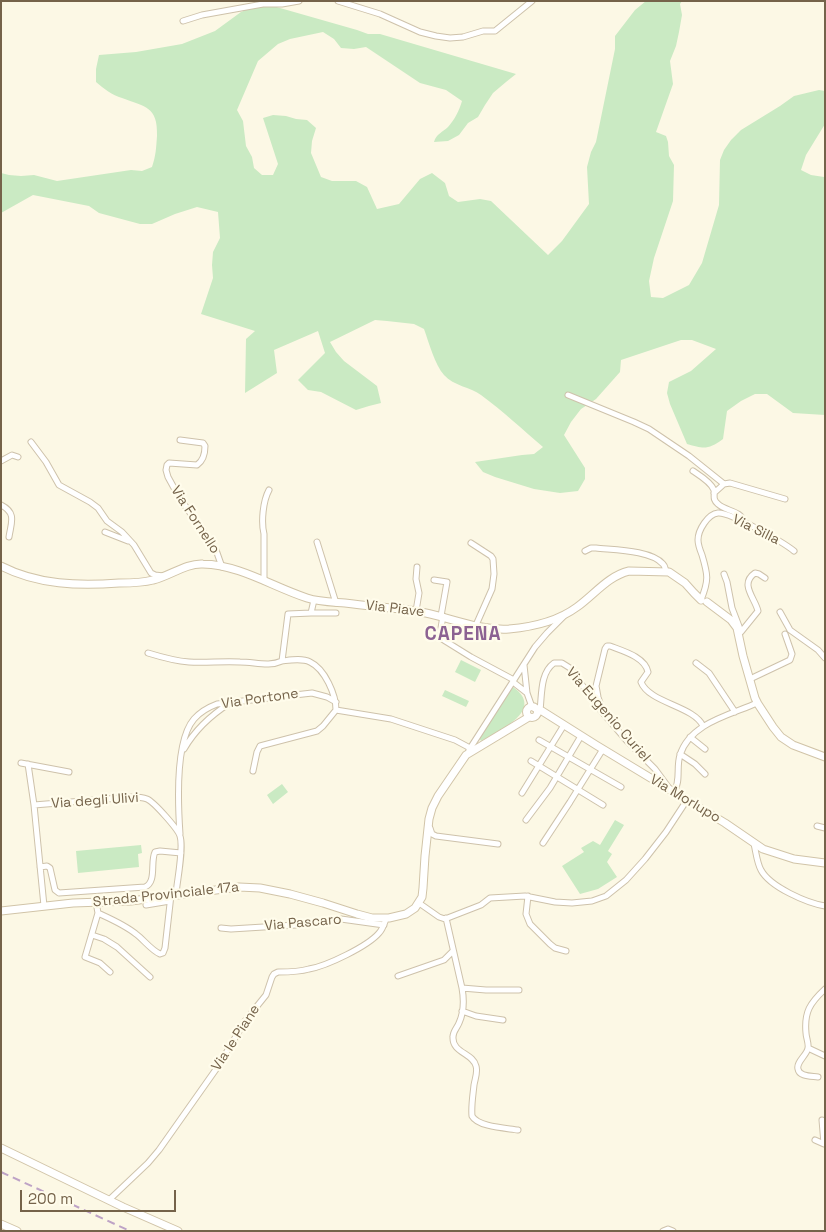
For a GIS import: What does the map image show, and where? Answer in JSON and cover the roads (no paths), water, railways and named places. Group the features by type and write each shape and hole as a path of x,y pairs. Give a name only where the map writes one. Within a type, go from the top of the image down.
{"main road":[{"name":"Via Piave","path":"1,566 30,578 78,585 147,582 196,564 210,564 236,571 314,600 416,611 491,628 507,629 554,619 580,604 624,572 666,571"},
{"path":"666,571 682,581 702,600 731,620 736,626 740,632 741,648 757,703 784,740 825,757"},
{"path":"419,903 423,891 429,819 434,803 468,752 531,717 537,713 536,709"},
{"name":"Via Morlupo","path":"536,709 687,800 767,851 785,857 825,863"},
{"path":"531,717 551,717"},
{"name":"Strada Provinciale 17a","path":"1,911 73,903 171,898 234,887 260,888 306,898 385,922 406,914 419,903"},
{"path":"1,1148 178,1231"},
{"path":"1,1224 17,1231"}],"street":[{"path":"183,21 202,15 263,4 282,4 299,1"},
{"path":"338,1 380,14 420,32 450,38 463,37 483,31 495,31 532,1"},
{"path":"568,395 649,429 689,456 724,484"},
{"name":"Via Fornello","path":"180,440 203,443 205,446 204,455 197,465 169,462 166,470 167,475 179,497 216,550 222,567"},
{"path":"31,442 48,464 59,484 95,506 107,521 122,532 134,544 153,575 167,576"},
{"path":"1,460 10,455 18,458"},
{"path":"693,471 713,488 715,502 741,515 743,522"},
{"path":"714,493 724,484 733,483 785,499"},
{"path":"264,581 264,534 262,525 265,500 269,490"},
{"path":"1,505 8,509 12,515 9,537"},
{"name":"Via Silla","path":"702,600 707,584 698,539 701,530 710,517 721,513 743,522 794,551"},
{"path":"105,532 134,544"},
{"path":"317,542 336,602"},
{"path":"471,543 491,556 494,574 492,587 476,625"},
{"path":"585,550 596,548 643,554 662,563 666,571"},
{"path":"416,611 419,593 416,579 417,567"},
{"path":"740,632 758,611 749,589 749,580 756,573 764,578"},
{"path":"724,574 731,606 740,632"},
{"path":"434,580 447,580 440,634 442,639 513,681 527,693 536,709"},
{"path":"311,613 314,600"},
{"path":"336,710 387,718 421,728 456,740 468,752 532,652 546,634 568,612"},
{"path":"780,612 790,630 816,648 825,658"},
{"path":"282,661 288,614 336,613"},
{"path":"540,623 544,627 546,634"},
{"path":"750,679 790,660 792,654 785,634"},
{"path":"603,712 596,686 605,649 607,646 610,646 633,656 647,668 648,672 641,682 642,686 662,700 684,710 701,722 703,726"},
{"path":"148,653 191,662 276,664 282,661 304,660 314,665 322,673 330,686 336,702 336,710 317,731 260,746 256,752 253,771"},
{"name":"Via Eugenio Curiel","path":"536,709 546,671 552,664 560,662 564,664 570,668 597,706 626,740 655,769 672,791"},
{"path":"696,663 709,673 735,712"},
{"path":"524,665 527,693"},
{"path":"518,674 526,677"},
{"name":"Via Portone","path":"180,835 178,784 184,741 194,719 206,709 217,704 233,702 312,693 327,696 336,702"},
{"path":"182,752 192,736 211,716 233,702"},
{"path":"672,791 677,784 677,764 680,754 684,744 690,737 703,726 757,703"},
{"path":"522,793 564,725"},
{"path":"526,820 548,792 581,736"},
{"path":"690,737 705,749"},
{"path":"539,740 621,788"},
{"path":"543,843 602,749"},
{"path":"680,754 695,764 705,774"},
{"path":"531,761 603,805"},
{"path":"21,763 69,772"},
{"path":"28,764 34,805"},
{"name":"Via degli Ulivi","path":"44,906 34,805 142,797 153,802 180,835"},
{"path":"419,903 440,917 446,918 481,905 490,898 528,896 555,902 592,901 608,894 626,880 666,832 687,800"},
{"path":"429,819 431,832 434,836 498,844"},
{"path":"817,826 825,828"},
{"path":"98,912 131,930 156,952 163,953 171,898 181,853 180,835"},
{"path":"754,844 760,869 769,880 804,901 825,906"},
{"path":"40,868 48,866 50,868 54,889 59,894 145,887 151,882 155,852 160,850 181,853"},
{"path":"528,896 526,914 530,923 555,948 566,951"},
{"path":"146,905 171,898"},
{"path":"96,902 98,912 84,957 100,963 110,972"},
{"path":"446,918 463,1000 460,1022 453,1038 459,1050 472,1058 477,1072 474,1086 473,1118 480,1123 518,1130"},
{"name":"Via Pascaro","path":"221,928 231,929 341,919 385,922"},
{"name":"Via le Piane","path":"109,1200 161,1147 215,1071 245,1021 266,995 274,974 278,972 307,970 333,961 375,936 379,933 385,922"},
{"path":"92,935 117,947 150,977"},
{"path":"398,976 444,960 453,951"},
{"path":"462,988 519,990"},
{"path":"818,1077 805,1075 798,1069 808,1048 805,1029 806,1014 812,1002 825,989"},
{"path":"462,1010 476,1016 504,1020"},
{"path":"808,1048 825,1056"},
{"path":"815,1140 824,1144 822,1120"},
{"path":"663,1231 668,1229 673,1231"}],"railway":[{"path":"1,1172 130,1231"}],"district":[{"name":"CAPENA","path":"463,635"}]}
